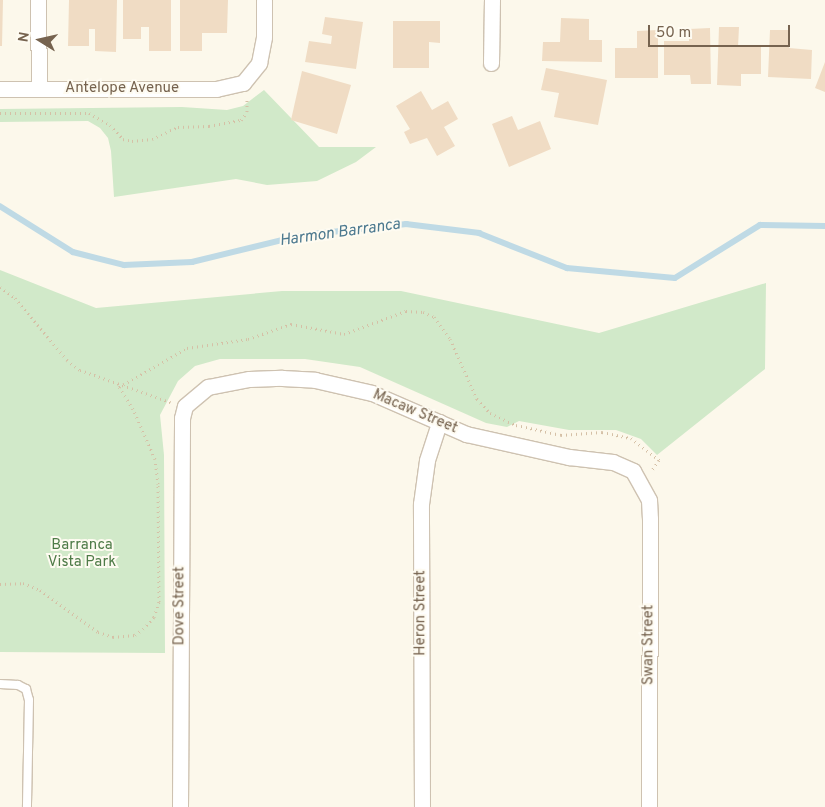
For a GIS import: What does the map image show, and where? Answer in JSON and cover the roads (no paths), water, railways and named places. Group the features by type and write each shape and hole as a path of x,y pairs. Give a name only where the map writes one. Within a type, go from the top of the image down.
{"street":[{"path":"38,0 39,89"},
{"name":"Antelope Avenue","path":"0,89 216,89 243,83 259,63 264,37 264,0"},
{"path":"491,63 492,0"},
{"name":"Macaw Street","path":"185,406 208,387 249,379 315,380 372,393 466,434 569,457 613,462 633,471 642,484"},
{"name":"Dove Street","path":"180,807 180,432 185,406"},
{"name":"Heron Street","path":"422,807 421,504 427,460 439,422"},
{"name":"Swan Street","path":"642,484 649,500 650,519 649,807"}],"lane":[{"path":"0,684 18,685 26,689 29,700 27,807"}],"waterway":[{"name":"Harmon Barranca","path":"0,206 73,252 124,265 192,262 303,235 406,224 479,233 567,268 675,278 760,225 825,226"}],"park label":[{"name":"Barranca Vista Park","path":"82,554"}]}
